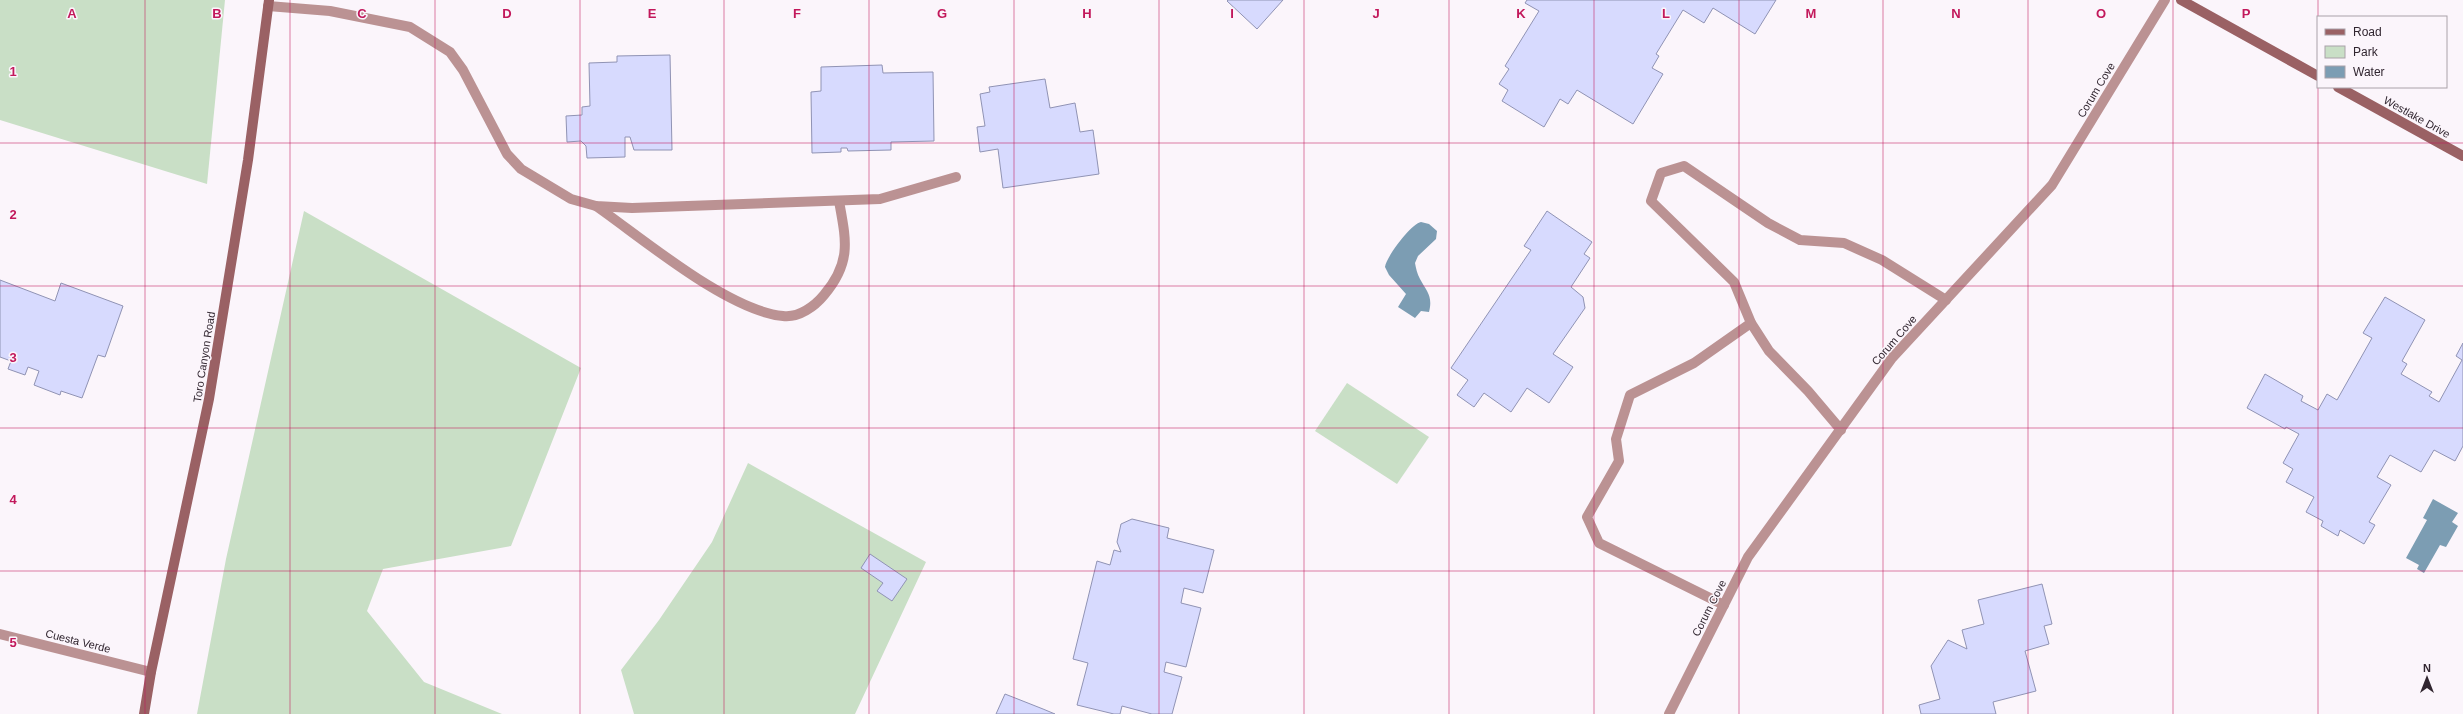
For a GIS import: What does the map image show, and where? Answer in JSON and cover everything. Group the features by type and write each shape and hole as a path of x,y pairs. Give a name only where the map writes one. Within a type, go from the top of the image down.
{"street":[{"name":"Corum Cove","path":"1669,714 1748,557 1892,358 2052,185 2165,0"},
{"path":"2181,0 2317,75"},
{"path":"268,3 330,11 390,22 410,28 450,52 463,70 507,154 521,169 571,199 596,206 632,208 880,199 956,177"},
{"name":"Toro Canyon Road","path":"144,714 151,672 209,399 248,160 268,3"},
{"name":"Westlake Drive","path":"2340,88 2463,156"},
{"path":"1840,430 1808,391 1769,351 1752,323 1734,282 1651,201 1661,172 1684,166 1768,223 1800,240 1844,243 1882,260 1946,300"},
{"path":"596,206 724,295 756,310 784,316 805,312 819,301 836,281 844,264 844,231 839,201"},
{"path":"1724,605 1600,543 1587,517 1619,461 1616,439 1630,395 1694,363 1752,323"},
{"name":"Cuesta Verde","path":"0,634 151,672"}],"green space":[{"path":"0,0 225,0 207,184 0,120"},
{"path":"304,211 581,368 511,546 383,569 367,611 424,682 502,714 197,714 226,559"},
{"path":"1347,383 1429,437 1397,484 1315,431"},
{"path":"748,463 926,562 855,714 634,714 621,670 659,620 712,542"}],"water":[{"path":"1421,222 1429,224 1437,231 1436,239 1418,256 1415,263 1418,275 1429,294 1430,307 1429,312 1421,311 1415,318 1398,307 1406,294 1389,275 1385,267 1386,262 1405,234"},
{"path":"2433,499 2458,513 2452,522 2458,526 2446,547 2440,545 2424,573 2417,569 2419,565 2406,558 2427,520 2423,518"}],"building":[{"path":"1283,0 1257,29 1227,1"},
{"path":"1527,0 1776,0 1755,34 1713,8 1704,23 1683,10 1656,54 1659,56 1652,68 1663,74 1633,124 1577,90 1568,104 1560,99 1544,127 1502,101 1508,90 1499,84 1509,69 1505,66 1539,11 1525,3"},
{"path":"670,55 672,150 634,150 630,137 625,137 625,157 587,158 586,146 581,141 567,142 566,116 582,115 582,107 590,106 589,63 617,62 617,56"},
{"path":"882,65 883,73 933,72 934,141 891,142 891,150 848,151 847,148 841,148 841,152 812,153 811,92 821,91 821,67"},
{"path":"1045,79 1050,108 1075,103 1080,132 1093,130 1099,174 1003,188 998,149 980,152 977,127 985,126 980,94 990,92 989,87"},
{"path":"1547,211 1592,242 1584,254 1590,258 1571,287 1583,297 1585,308 1553,354 1573,367 1549,403 1527,388 1511,412 1484,393 1474,407 1457,395 1468,380 1451,368 1531,250 1524,246"},
{"path":"0,280 55,301 61,283 123,306 105,357 98,355 82,398 61,391 60,395 34,385 39,371 28,367 25,375 8,369 11,361 0,357"},
{"path":"2385,297 2425,320 2402,361 2407,364 2401,374 2432,392 2429,396 2439,402 2462,360 2456,356 2463,343 2463,446 2455,461 2434,450 2421,472 2390,455 2377,477 2391,485 2369,522 2375,525 2364,544 2340,530 2338,536 2321,526 2323,521 2306,512 2314,497 2286,482 2293,469 2283,463 2299,434 2286,427 2285,429 2247,408 2265,374 2303,396 2301,401 2318,410 2327,394 2337,400 2372,338 2363,333"},
{"path":"1132,519 1169,528 1167,538 1214,550 1203,593 1184,588 1181,603 1201,608 1186,667 1166,662 1164,672 1182,677 1172,714 1152,714 1122,706 1120,714 1114,714 1077,705 1088,663 1073,659 1097,561 1110,565 1114,550 1121,552 1117,542 1121,524"},
{"path":"870,554 907,579 892,601 877,591 883,583 861,568"},
{"path":"2042,584 2052,624 2044,626 2049,644 2025,651 2036,691 1993,702 1996,714 1921,714 1919,705 1940,699 1931,666 1948,640 1967,649 1962,630 1984,624 1978,600"},
{"path":"1005,694 1043,709 1055,714 996,714"}]}
